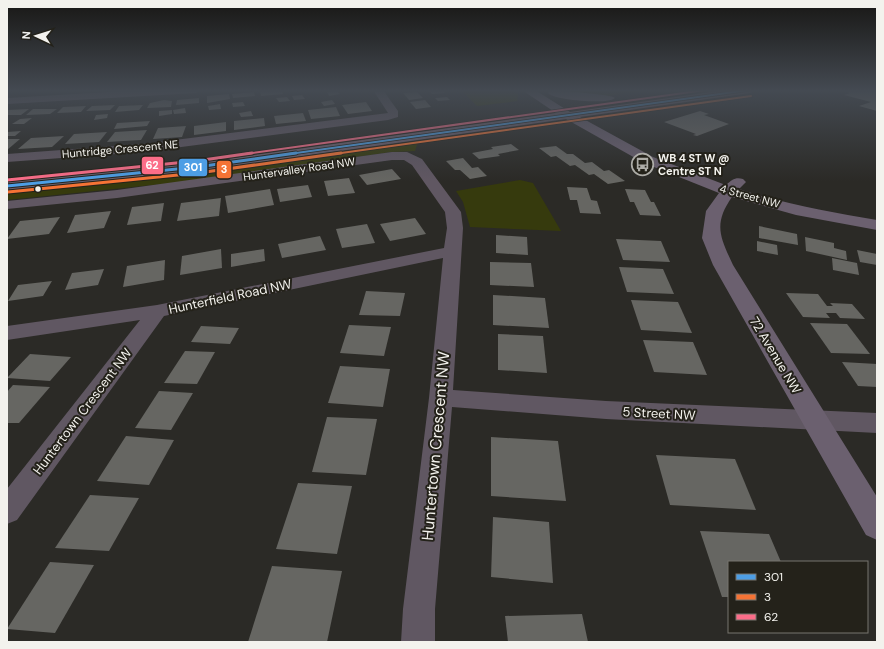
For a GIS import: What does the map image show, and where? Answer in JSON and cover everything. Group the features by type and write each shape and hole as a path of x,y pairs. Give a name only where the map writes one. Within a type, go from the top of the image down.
{"main road":[{"path":"7,174 170,160 457,120"},
{"path":"7,186 190,168 416,136 509,120"},
{"name":"4 Street NW","path":"580,120 586,127 666,168 733,187 877,212"},
{"name":"4 Street NW","path":"599,120 759,200 877,225"},
{"path":"614,120 620,132"},
{"path":"416,136 442,136 539,124 560,124 586,127"},
{"name":"72 Avenue NW","path":"733,187 714,211 711,238 723,265 877,526"}],"street":[{"name":"Huntridge Crescent NE","path":"7,158 150,147 362,120"},
{"name":"Huntervalley Road NW","path":"7,205 117,194 402,156 412,158 417,162 453,212 455,228 452,251"},
{"name":"Hunterfield Road NW","path":"7,333 157,311 452,251"},
{"name":"Huntertown Crescent NW","path":"418,642 419,609 441,398 452,251"},
{"name":"Huntertown Crescent NW","path":"7,511 157,311"},
{"name":"5 Street NW","path":"441,398 614,410 877,423"}],"green space":[{"path":"418,142 415,151 391,152 182,182 7,200 7,191 67,187 68,185 185,173"},
{"path":"520,180 533,183 561,231 470,227 463,202 456,191"}],"building":[{"path":"18,120 29,120 24,124 12,124"},
{"path":"264,120 265,126 234,130 234,121"},
{"path":"275,120 306,121 276,124"},
{"path":"670,120 719,120 729,124 697,136 693,135 696,134 664,122"},
{"path":"150,121 147,126 114,129 117,123"},
{"path":"226,122 226,131 194,135 194,126"},
{"path":"186,126 182,137 153,139 158,128"},
{"path":"147,130 141,140 107,142 115,132"},
{"path":"21,131 15,136 7,136 7,132"},
{"path":"107,132 99,142 65,144 74,134"},
{"path":"64,136 52,147 18,149 31,138"},
{"path":"7,139 20,139 7,150"},
{"path":"511,144 519,150 498,154 500,156 479,159 472,153 493,149 491,147"},
{"path":"556,146 567,154 573,154 585,163 592,162 604,171 609,170 625,181 608,184 594,174 589,175 575,165 570,166 556,156 551,157 539,148"},
{"path":"463,158 472,168 478,167 487,176 470,179 460,170 455,170 446,161"},
{"path":"392,169 401,179 367,185 359,175"},
{"path":"349,178 355,193 328,196 324,181"},
{"path":"308,185 312,197 280,202 277,189"},
{"path":"567,187 587,188 591,200 597,201 601,214 580,213 577,200 570,200"},
{"path":"270,189 274,205 228,213 225,196"},
{"path":"625,189 645,190 651,202 654,202 661,216 640,215 634,202 630,202"},
{"path":"221,198 219,216 177,221 181,203"},
{"path":"164,203 161,221 127,225 132,207"},
{"path":"111,211 104,228 67,233 75,215"},
{"path":"60,217 49,234 7,239 20,221"},
{"path":"415,218 426,234 390,241 380,224"},
{"path":"367,224 375,243 342,248 336,229"},
{"path":"759,226 797,234 798,245 759,238"},
{"path":"496,235 527,237 528,255 496,253"},
{"path":"320,236 326,250 282,258 278,244"},
{"path":"805,237 834,243 834,248 846,251 847,260 806,251"},
{"path":"616,239 661,241 670,262 623,260"},
{"path":"757,241 777,245 778,255 757,251"},
{"path":"221,249 222,268 180,275 182,256"},
{"path":"264,249 265,261 231,267 231,254"},
{"path":"857,250 877,254 877,265 860,262"},
{"path":"832,258 857,263 859,275 833,270"},
{"path":"165,260 164,280 123,287 127,266"},
{"path":"490,262 531,263 534,287 490,285"},
{"path":"619,267 663,269 674,294 627,292"},
{"path":"104,269 98,285 65,290 72,273"},
{"path":"52,281 43,296 8,301 18,285"},
{"path":"366,291 405,293 400,316 359,315"},
{"path":"786,293 818,294 827,306 833,306 830,303 852,304 865,319 840,318 836,313 826,313 830,318 803,317"},
{"path":"493,295 545,298 549,328 493,325"},
{"path":"631,300 678,302 692,333 641,330"},
{"path":"810,323 847,324 870,354 831,353"},
{"path":"349,325 391,327 384,356 340,353"},
{"path":"201,326 239,328 230,344 191,342"},
{"path":"498,334 543,336 547,373 498,370"},
{"path":"643,340 693,342 707,375 654,372"},
{"path":"185,351 215,352 197,384 164,383"},
{"path":"30,354 71,357 50,381 7,378"},
{"path":"842,362 877,364 877,387 858,386"},
{"path":"340,366 390,369 383,407 328,403"},
{"path":"13,385 50,387 19,423 7,423 7,392"},
{"path":"159,391 193,393 171,430 135,428"},
{"path":"327,417 377,419 366,475 312,472"},
{"path":"126,436 174,440 149,485 97,481"},
{"path":"491,437 558,441 566,501 491,496"},
{"path":"656,455 735,459 756,510 670,505"},
{"path":"298,483 352,486 337,554 276,549"},
{"path":"90,495 139,498 109,551 55,548"},
{"path":"493,517 549,522 553,583 491,577"},
{"path":"700,531 769,534 781,561 728,561 728,597 722,597"},
{"path":"50,562 94,565 55,633 7,629"},
{"path":"272,566 342,571 327,642 248,642"},
{"path":"582,614 588,642 508,642 505,616"}],"transit line":[{"name":"62","path":"7,180 196,161 488,120"},
{"name":"301","path":"7,186 197,167 531,120"},
{"name":"3","path":"8,192 198,173 577,120"}],"place":[{"name":"WB 4 ST W @ Centre ST N","path":"642,164"}]}
